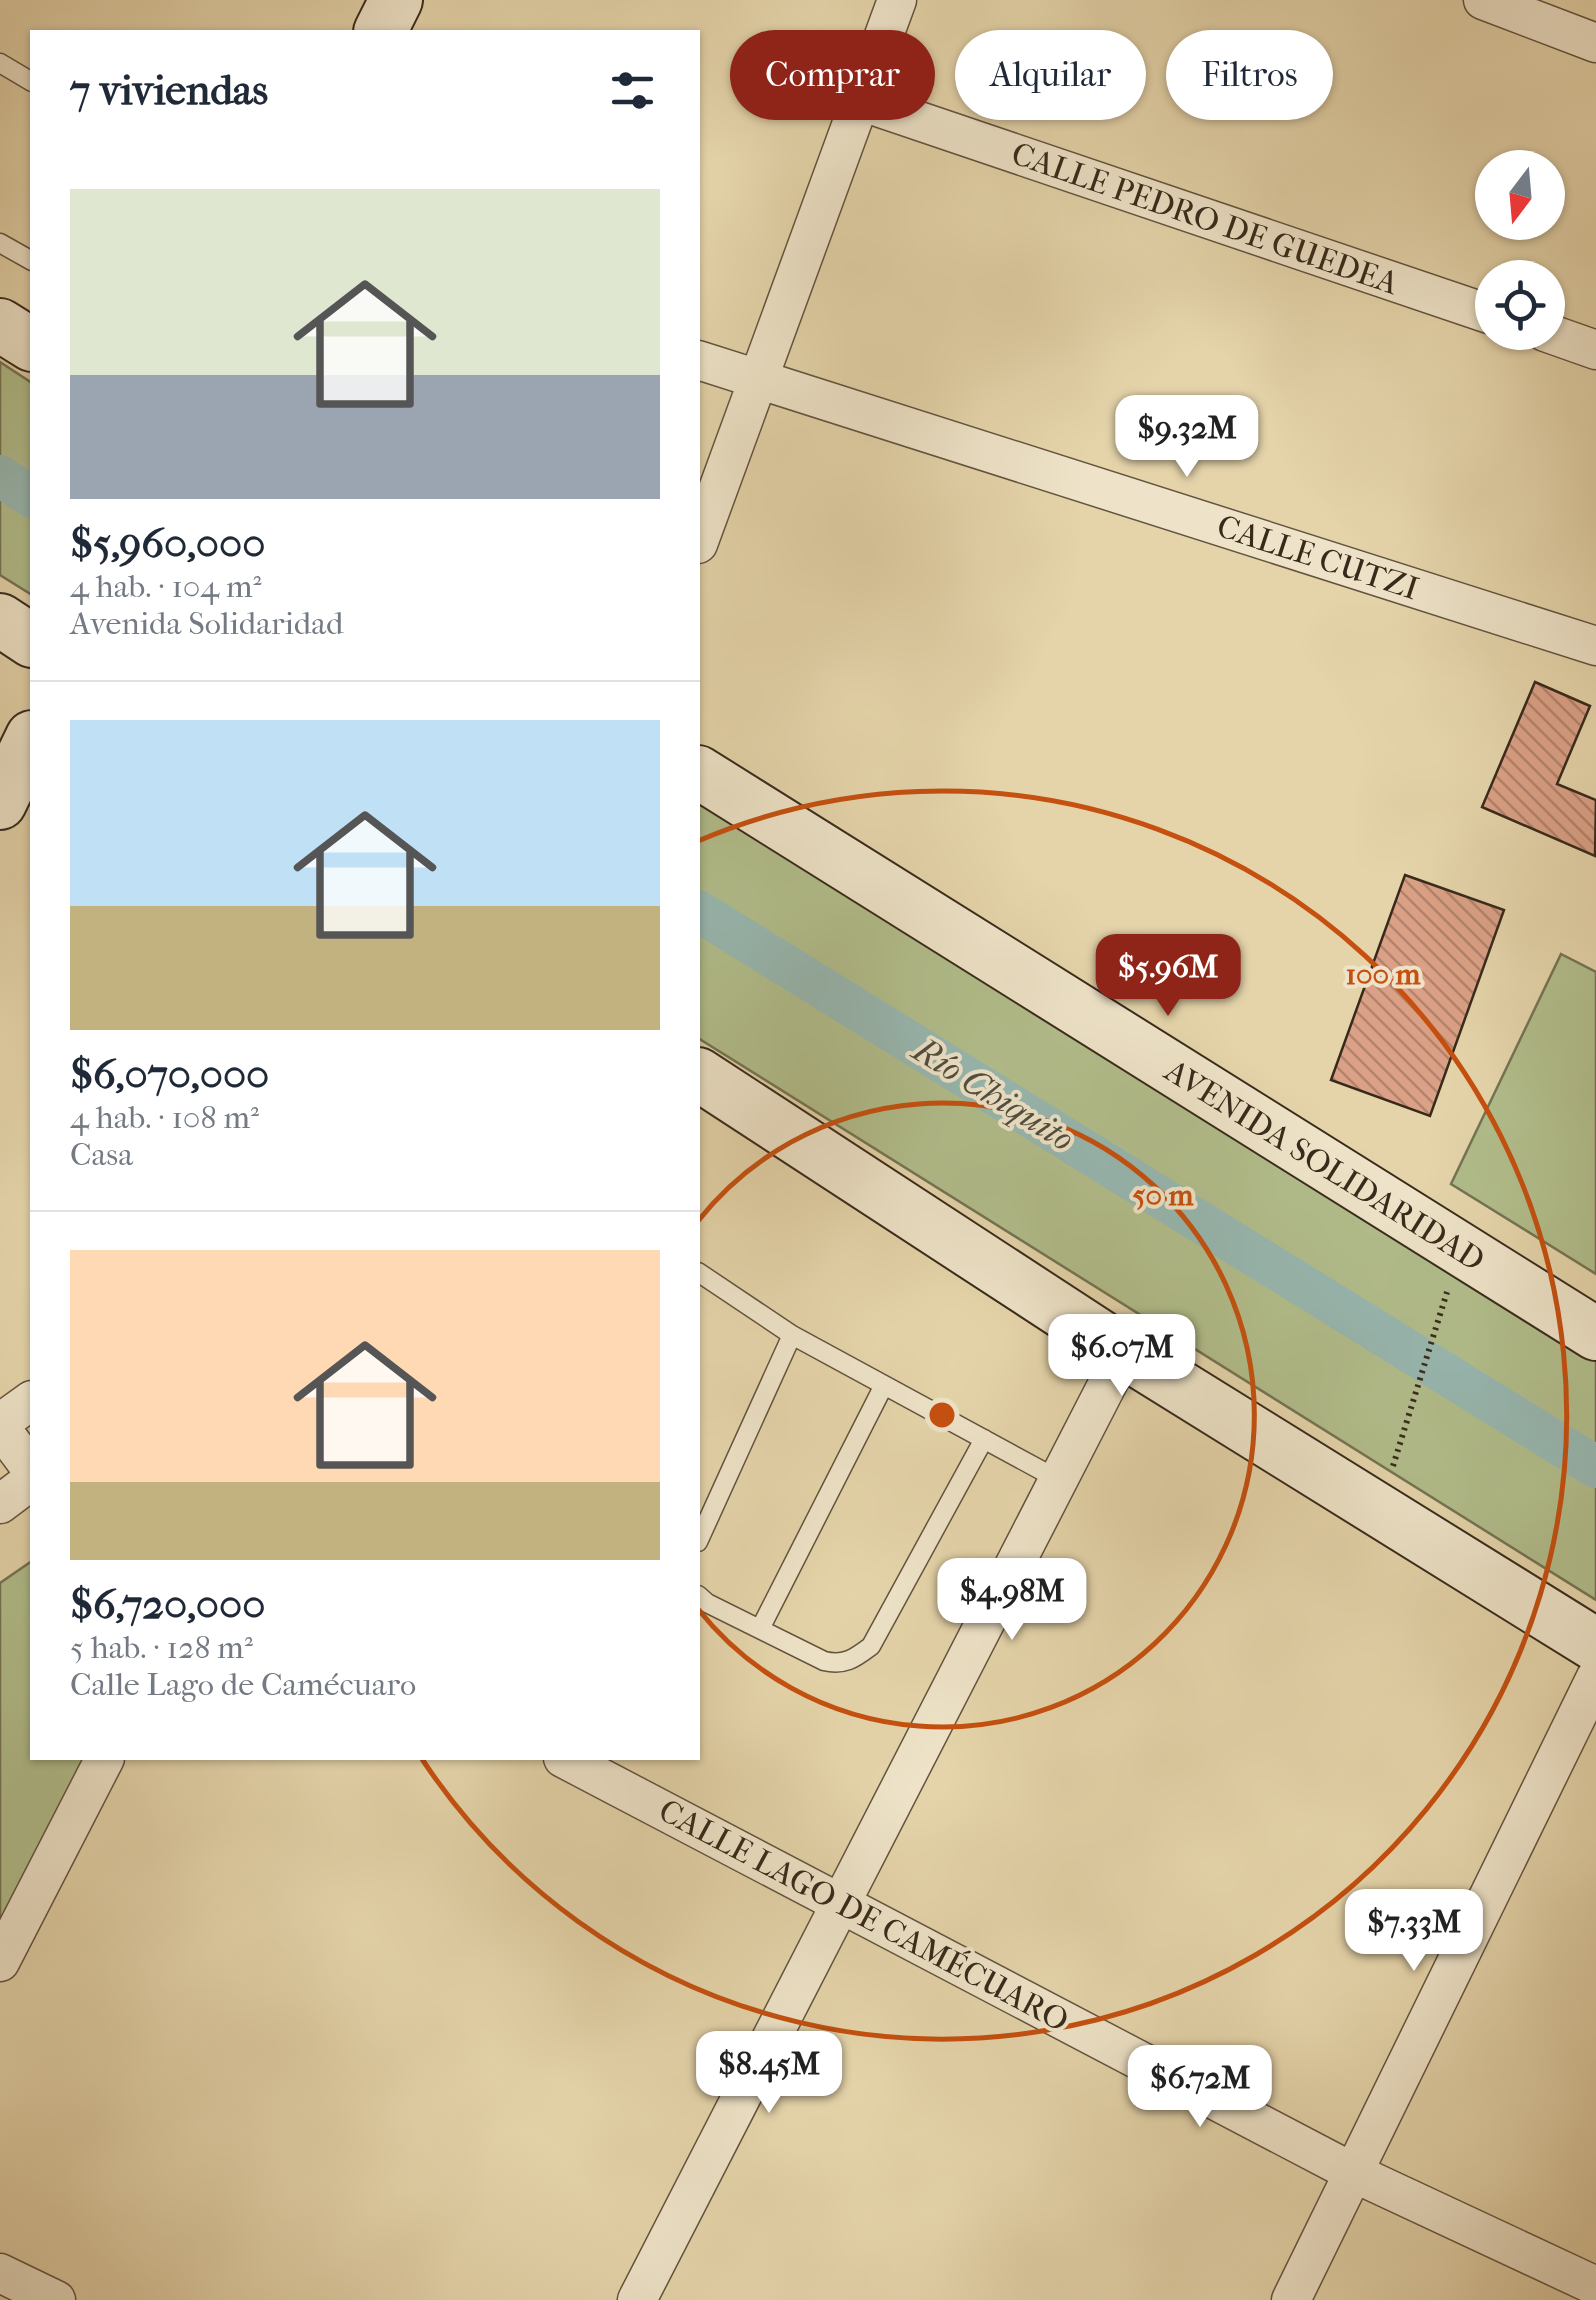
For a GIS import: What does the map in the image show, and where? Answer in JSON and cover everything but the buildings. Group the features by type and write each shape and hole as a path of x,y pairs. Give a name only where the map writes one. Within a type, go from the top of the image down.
{"main road":[{"path":"381,30 396,0"},
{"path":"0,325 30,344"},
{"path":"0,620 30,640"},
{"path":"0,803 30,741"},
{"name":"AVENIDA SOLIDARIDAD","path":"700,773 1596,1334"},
{"path":"700,1075 1124,1352 1596,1646"}],"street":[{"path":"886,30 897,0"},
{"path":"1483,0 1596,43"},
{"path":"700,538 853,120"},
{"name":"CALLE PEDRO DE GUEDEA","path":"913,120 1475,309"},
{"path":"1565,339 1596,350"},
{"name":"CALLE CUTZI","path":"700,361 1596,646"},
{"path":"637,2300 1124,1352"},
{"path":"30,1402 0,1425 30,1467"},
{"path":"0,1504 30,1482"},
{"path":"1291,2300 1596,1678"},
{"path":"0,1962 104,1760"},
{"name":"CALLE LAGO DE CAMÉCUARO","path":"566,1760 1354,2173 1596,2286"},
{"path":"0,2273 56,2300"}],"lane":[{"path":"0,63 30,81"},
{"path":"0,243 30,260"},
{"path":"700,1273 792,1335 1058,1480"},
{"path":"700,1538 792,1335"},
{"path":"760,1629 884,1385"},
{"path":"700,1596 824,1661 837,1664 854,1660 871,1646 984,1439"}],"path":[{"path":"1405,1432 1437,1328"}],"green space":[{"path":"0,362 30,382 30,594 0,575"},
{"path":"700,793 1596,1360 1596,1600 700,1039"},
{"path":"1561,954 1596,972 1596,1274 1451,1184"},
{"path":"30,1562 30,1760 97,1760 0,1938 0,1583"}],"waterway":[{"name":"Río Chiquito","path":"0,476 30,496"},
{"name":"Río Chiquito","path":"700,912 1596,1467"}]}
